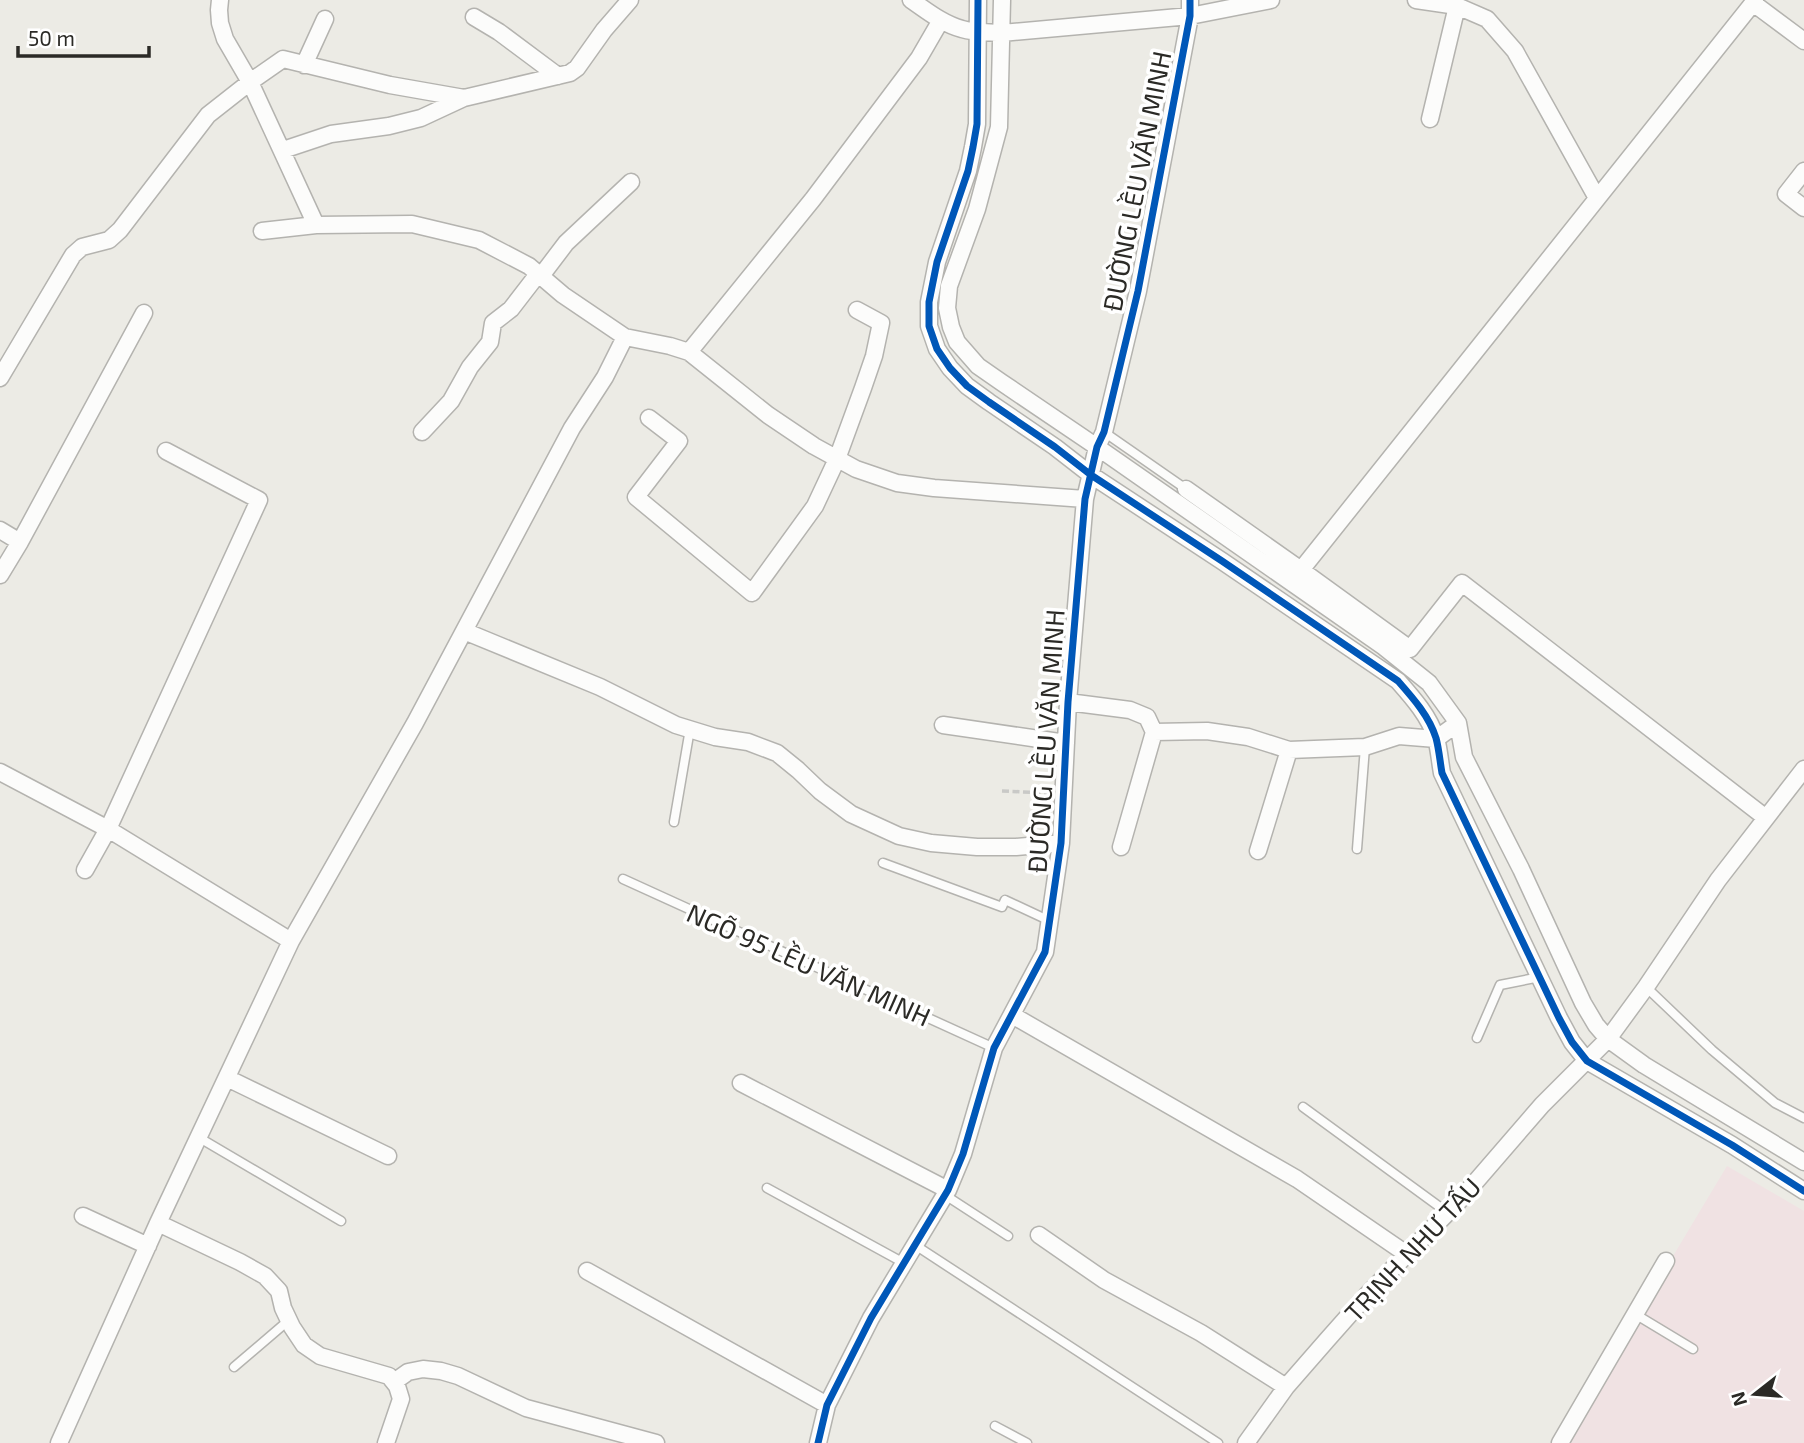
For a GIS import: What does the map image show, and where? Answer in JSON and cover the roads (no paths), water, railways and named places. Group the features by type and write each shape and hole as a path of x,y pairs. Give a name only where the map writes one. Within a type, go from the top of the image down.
{"street":[{"path":"220,0 220,23 225,39 250,82 316,225"},
{"path":"283,150 331,134 389,126 421,118 464,98 570,73 577,68 630,0"},
{"path":"911,0 960,29 1002,33 1271,0"},
{"path":"978,0 977,124 968,172 937,262 929,302 929,326 937,349 950,368 967,386 1091,475 1398,681 1417,703 1436,739 1442,773 1572,1042 1587,1061 1804,1191"},
{"path":"1002,0 999,127 988,171 949,286 947,308 957,342 978,366 1100,440 1384,647 1429,683 1458,723 1464,757 1596,1025 1608,1040 1644,1065 1804,1162"},
{"path":"1416,0 1457,6 1487,19 1514,51 1597,198"},
{"path":"1301,570 1754,1 1804,41"},
{"path":"1430,119 1457,6"},
{"name":"ĐƯỜNG LỀU VĂN MINH","path":"818,1443 827,1405 871,1318 946,1193 963,1154 994,1048 1045,952 1061,843 1068,702 1085,499 1138,291 1190,8"},
{"path":"474,17 558,76"},
{"path":"304,65 325,19"},
{"path":"689,352 835,170 919,58 942,20"},
{"path":"0,378 73,255 82,247 109,240 120,230 208,116 283,59 390,85 464,98"},
{"path":"1804,171 1786,194 1804,208"},
{"path":"422,432 451,401 470,367 490,342 493,323 511,309 566,243 631,182"},
{"path":"261,231 316,225 412,224 479,240 528,266 563,295 625,337 689,352 768,415 856,470 897,483 934,488 1085,499"},
{"path":"948,228 968,234"},
{"path":"649,418 679,442 636,497 752,593 815,506 837,459 874,356 881,323 857,310"},
{"path":"0,575 144,313"},
{"path":"59,1443 158,1223 291,941 415,723 572,428 605,377 625,337"},
{"path":"85,870 108,829 259,500 166,451"},
{"path":"1185,489 1410,649 1462,583 1766,818"},
{"path":"0,530 20,542"},
{"path":"464,631 600,687 676,725 715,737 748,742 777,753 851,814 898,836 931,843 977,847 1016,848 1061,843"},
{"path":"1068,702 1139,713 1147,717 1154,732 1121,848"},
{"path":"1154,732 1207,732 1248,737 1289,750 1365,747 1399,736 1436,739 1458,723"},
{"path":"943,725 1066,743"},
{"path":"1258,851 1289,750"},
{"name":"TRỊNH NHƯ TẤU","path":"1246,1443 1286,1387 1366,1296 1448,1213 1542,1105 1608,1040 1718,880 1804,769"},
{"path":"0,772 108,829 291,941"},
{"path":"1012,1015 1297,1179 1408,1255"},
{"path":"227,1078 388,1156"},
{"path":"741,1083 946,1193"},
{"path":"83,1216 148,1246"},
{"path":"158,1223 265,1276 279,1292 292,1327 304,1345 320,1356 389,1376 397,1386 401,1399 386,1443"},
{"path":"1039,1236 1104,1280 1201,1333 1286,1387"},
{"path":"1560,1443 1666,1261"},
{"path":"587,1271 827,1405"},
{"path":"394,1382 408,1372 423,1369 441,1371 458,1376 526,1408 656,1443"}],"lane":[{"path":"1100,440 1185,489"},
{"path":"674,822 691,729"},
{"path":"1357,849 1365,747"},
{"path":"883,863 1002,907 1004,900 1050,921"},
{"name":"NGÕ 95 LỀU VĂN MINH","path":"623,879 994,1048"},
{"path":"1477,1038 1500,985 1540,977"},
{"path":"1646,988 1712,1050 1775,1103 1804,1118"},
{"path":"1303,1107 1448,1213"},
{"path":"198,1138 341,1221"},
{"path":"767,1188 904,1263"},
{"path":"946,1193 1007,1236"},
{"path":"915,1245 1218,1443"},
{"path":"1635,1314 1693,1349"},
{"path":"234,1367 289,1320"},
{"path":"995,1426 1027,1443"}]}
